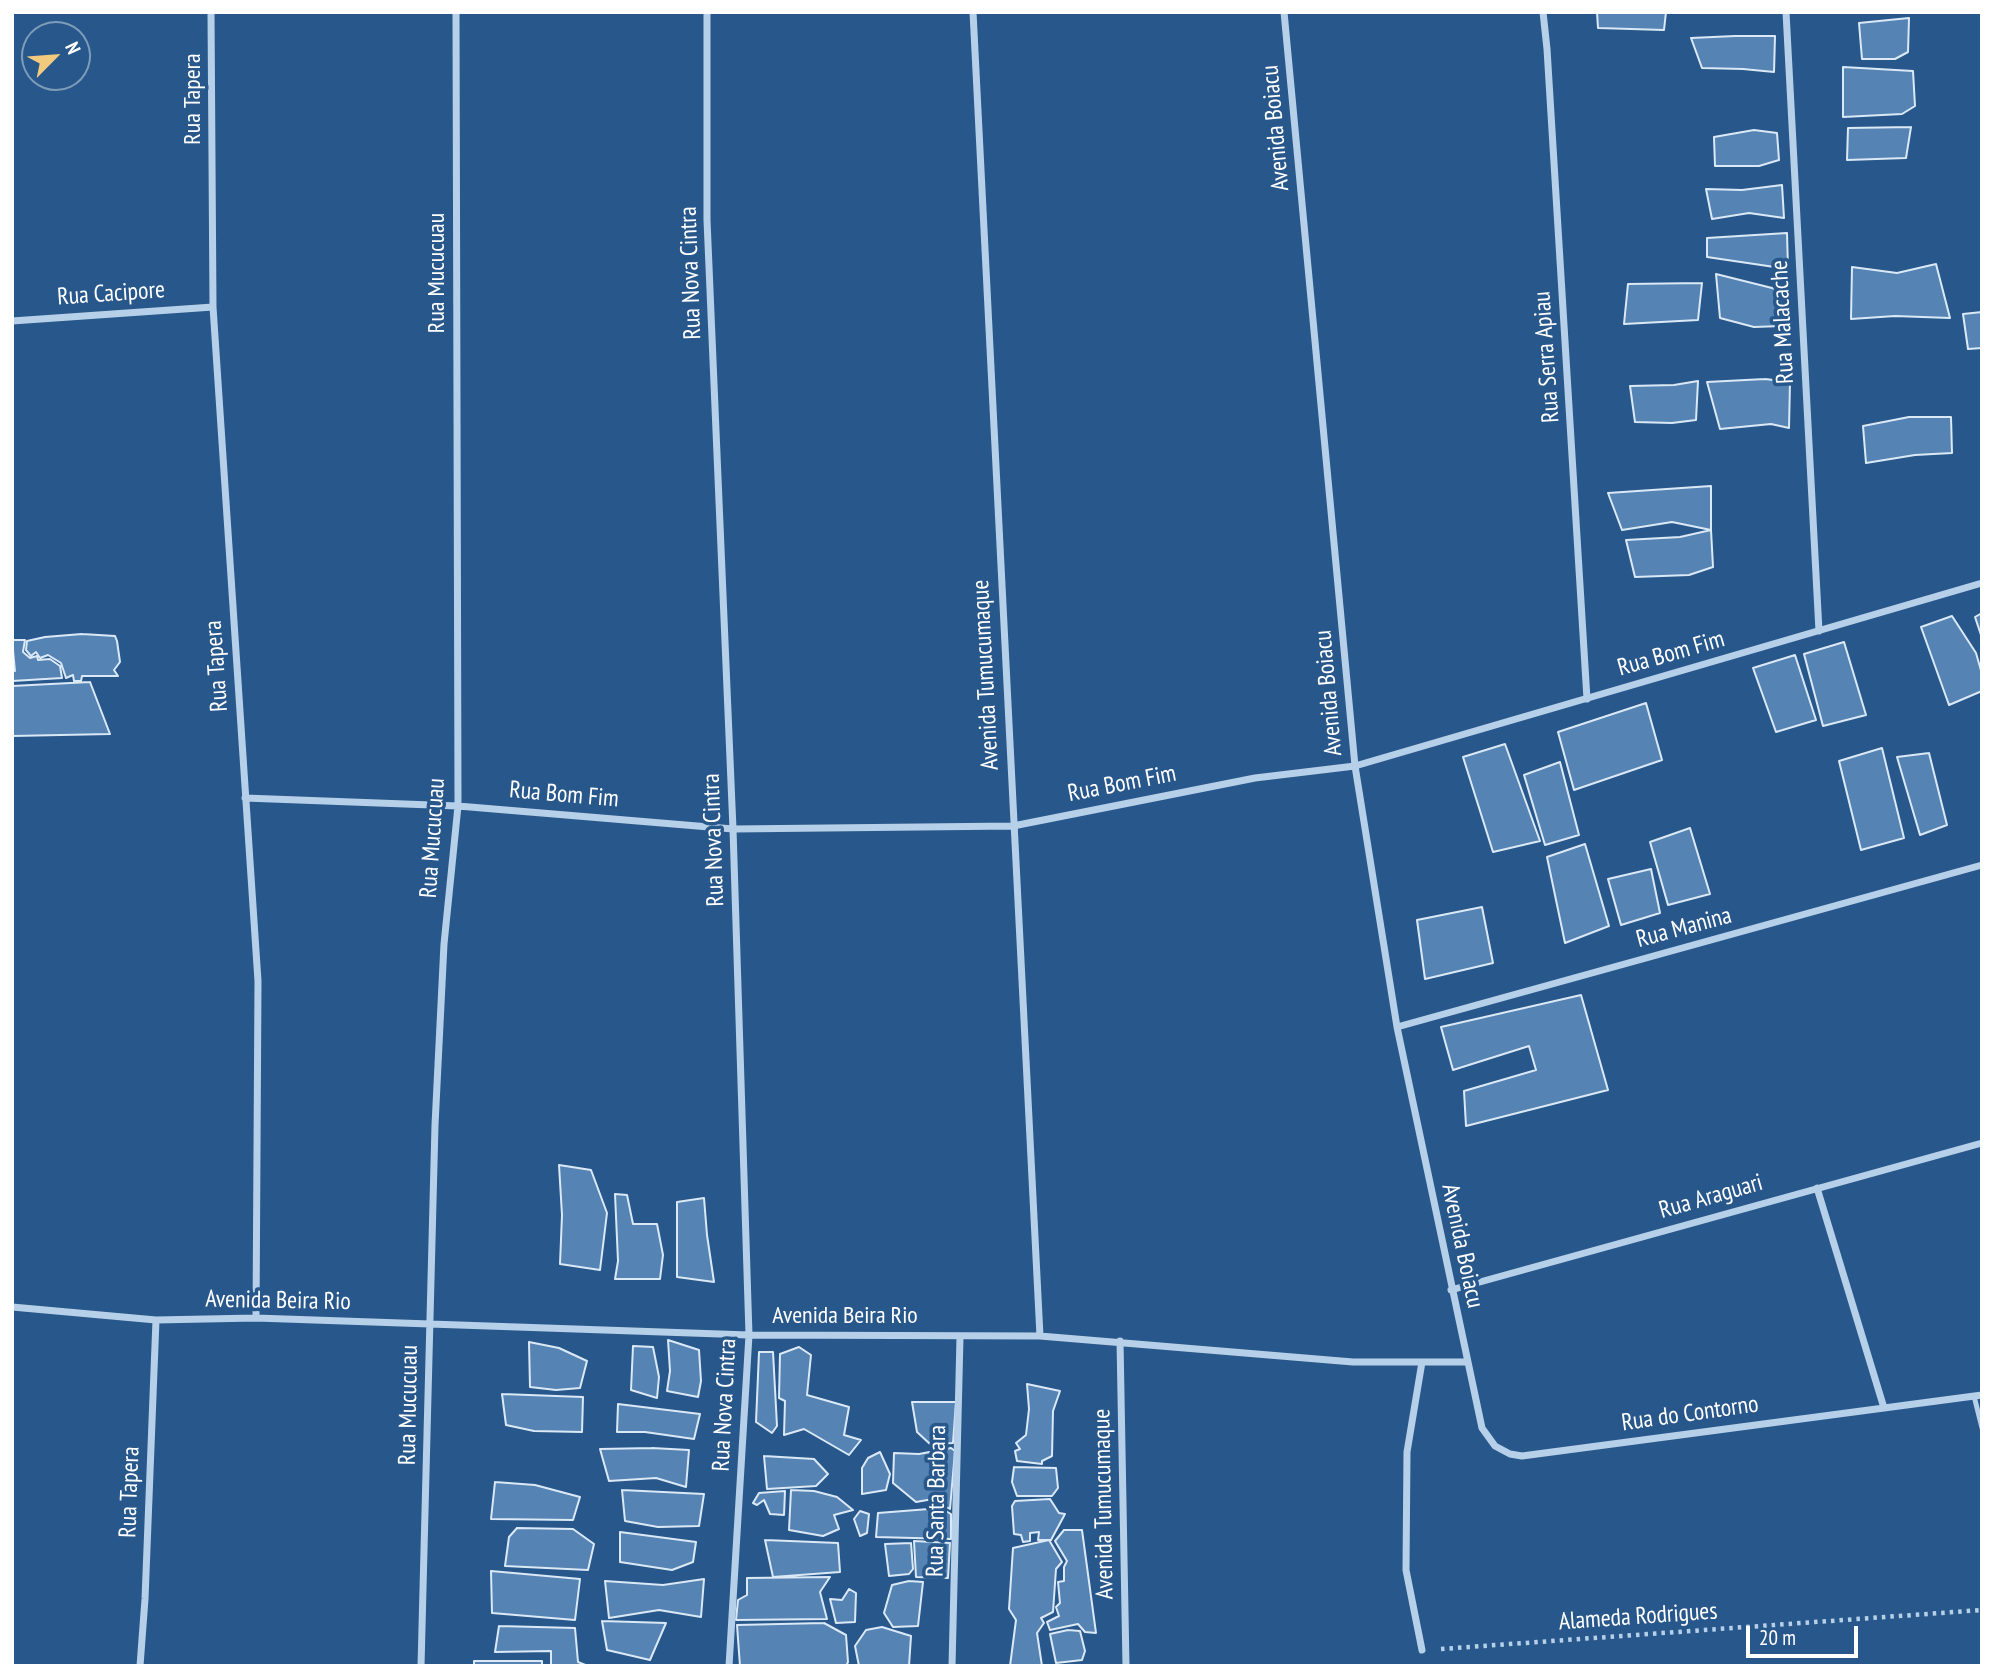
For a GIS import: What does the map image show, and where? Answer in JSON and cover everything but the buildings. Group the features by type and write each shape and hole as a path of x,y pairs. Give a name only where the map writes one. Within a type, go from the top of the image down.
{"street":[{"name":"Rua Tapera","path":"211,12 213,307 258,981 256,1318"},
{"name":"Rua Mucucuau","path":"421,1666 435,1125 444,944 458,806 456,12"},
{"name":"Rua Nova Cintra","path":"707,12 708,220 733,829 748,1335 729,1666"},
{"name":"Avenida Tumucumaque","path":"973,12 1040,1336"},
{"name":"Avenida Boiacu","path":"1284,12 1356,766 1397,1027 1466,1362"},
{"name":"Rua Serra Apiau","path":"1543,12 1587,699"},
{"name":"Rua Malacache","path":"1786,12 1819,631"},
{"name":"Rua Cacipore","path":"12,321 213,307"},
{"name":"Rua Bom Fim","path":"245,798 458,806 733,829 1013,826 1255,778 1356,766 1982,583"},
{"name":"Rua Manina","path":"1397,1027 1982,865"},
{"name":"Rua Araguari","path":"1451,1290 1982,1143"},
{"path":"1817,1188 1884,1408"},
{"name":"Avenida Beira Rio","path":"12,1307 156,1320 256,1318 748,1335 1040,1336 1353,1363 1466,1362"},
{"name":"Rua Tapera","path":"140,1666 156,1320"},
{"name":"Rua Santa Barbara","path":"952,1666 960,1337"},
{"name":"Avenida Tumucumaque","path":"1120,1341 1126,1666"},
{"path":"1422,1362 1407,1452 1406,1570 1422,1650"},
{"name":"Rua do Contorno","path":"1466,1362 1482,1428 1495,1446 1510,1454 1522,1455 1978,1395"}],"lane":[{"path":"1978,1395 1982,1429"}],"path":[{"name":"Alameda Rodrigues","path":"1422,1650 1982,1610"}]}
